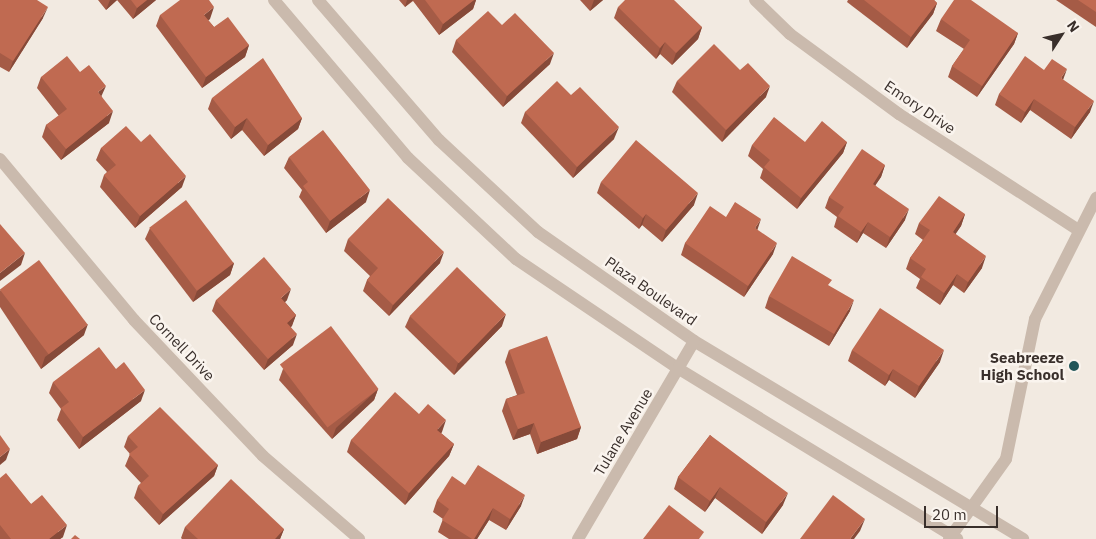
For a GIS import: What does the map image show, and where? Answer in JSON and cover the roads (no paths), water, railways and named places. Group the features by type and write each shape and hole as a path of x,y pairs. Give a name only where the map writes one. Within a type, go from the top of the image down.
{"street":[{"path":"274,0 408,158 516,259 679,369 952,538 1006,459 1035,319 1077,229 1096,198"},
{"name":"Plaza Boulevard","path":"318,0 439,140 538,232 694,341 1023,539"},
{"name":"Emory Drive","path":"755,0 790,34 899,114 1077,229"},
{"name":"Cornell Drive","path":"0,159 134,320 263,456 359,539"},
{"name":"Tulane Avenue","path":"578,539 694,341"}],"place":[{"name":"Seabreeze High School","path":"1074,366"}]}
